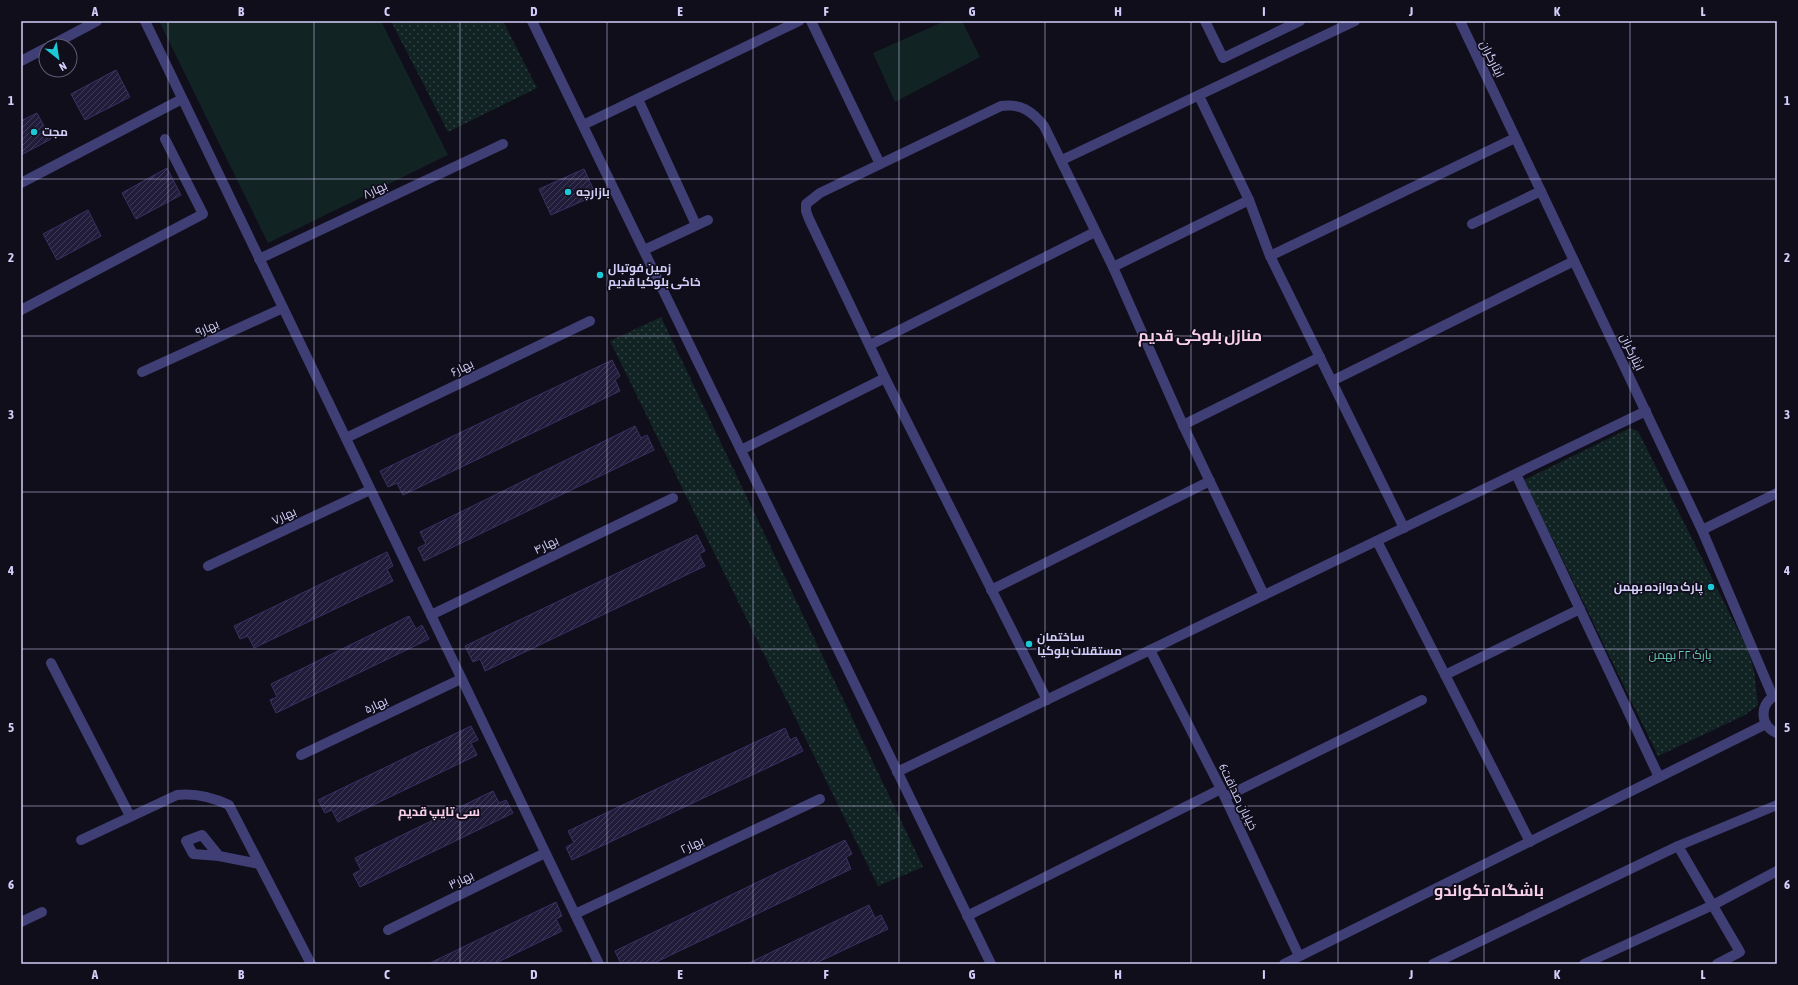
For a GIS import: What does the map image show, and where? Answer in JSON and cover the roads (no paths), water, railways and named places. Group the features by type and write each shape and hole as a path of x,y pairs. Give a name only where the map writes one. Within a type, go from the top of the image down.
{"street":[{"path":"65,38 97,21"},
{"path":"145,21 599,964"},
{"path":"532,21 991,964"},
{"path":"583,125 799,21"},
{"path":"811,21 880,164"},
{"path":"1205,21 1223,58 1300,21"},
{"path":"1062,160 1354,21"},
{"name":"ایثارگران","path":"1460,21 1702,530 1775,696"},
{"path":"21,61 38,52"},
{"path":"1199,96 1249,200 1270,256 1404,528"},
{"path":"21,184 182,99"},
{"path":"638,99 696,225"},
{"path":"1047,700 885,378 809,219 806,211 806,204 820,193 1000,106 1011,104 1024,107 1036,116 1044,126 1062,160 1113,267 1183,425 1264,595"},
{"path":"1270,256 1515,138"},
{"path":"21,310 203,214 165,139"},
{"name":"بهار۸","path":"259,259 503,144"},
{"path":"1472,224 1541,191"},
{"path":"1113,267 1249,200"},
{"path":"644,250 708,220"},
{"path":"870,345 1095,232"},
{"path":"1332,381 1574,261"},
{"name":"بهار۹","path":"142,372 283,308"},
{"name":"بهار۶","path":"346,438 590,321"},
{"path":"1183,425 1320,357"},
{"path":"741,450 885,378"},
{"path":"897,772 1646,411"},
{"path":"1516,474 1659,777"},
{"path":"991,590 1210,481"},
{"name":"بهار۷","path":"208,566 370,490"},
{"path":"1702,530 1777,493"},
{"name":"بهار۴","path":"431,615 674,498"},
{"path":"1377,541 1530,842"},
{"path":"1445,675 1580,609"},
{"name":"خیابان صداقت6","path":"1150,650 1223,793 1299,956"},
{"path":"51,663 130,816"},
{"name":"بهار۵","path":"301,755 462,679"},
{"path":"1775,696 1765,706 1763,719 1770,729 1777,733"},
{"path":"967,916 1223,793 1422,700"},
{"path":"1284,964 1766,724"},
{"path":"81,840 177,795 202,795 229,805 311,964"},
{"name":"بهار۲","path":"575,914 820,799"},
{"path":"1433,964 1678,846 1777,805"},
{"path":"1678,846 1740,952 1717,964"},
{"name":"بهار۳","path":"388,930 545,853"},
{"path":"219,856 259,864"},
{"path":"1584,964 1713,905 1777,871"},
{"path":"21,922 42,912"}],"place":[{"name":"مجت","path":"34,132"},
{"name":"بازارچه","path":"568,192"},
{"name":"زمین فوتبال خاکی بلوکیا قدیم","path":"600,275"},
{"name":"پارک دوازده بهمن","path":"1711,587"},
{"name":"ساختمان مستقلات بلوکیا","path":"1029,644"}],"district":[{"name":"منازل بلوکی قدیم","path":"1200,335"},
{"name":"سی تایپ قدیم","path":"439,811"},
{"name":"باشگاه تکواندو","path":"1489,890"}],"park label":[{"name":"پارک ۲۲ بهمن","path":"1680,655"}]}
